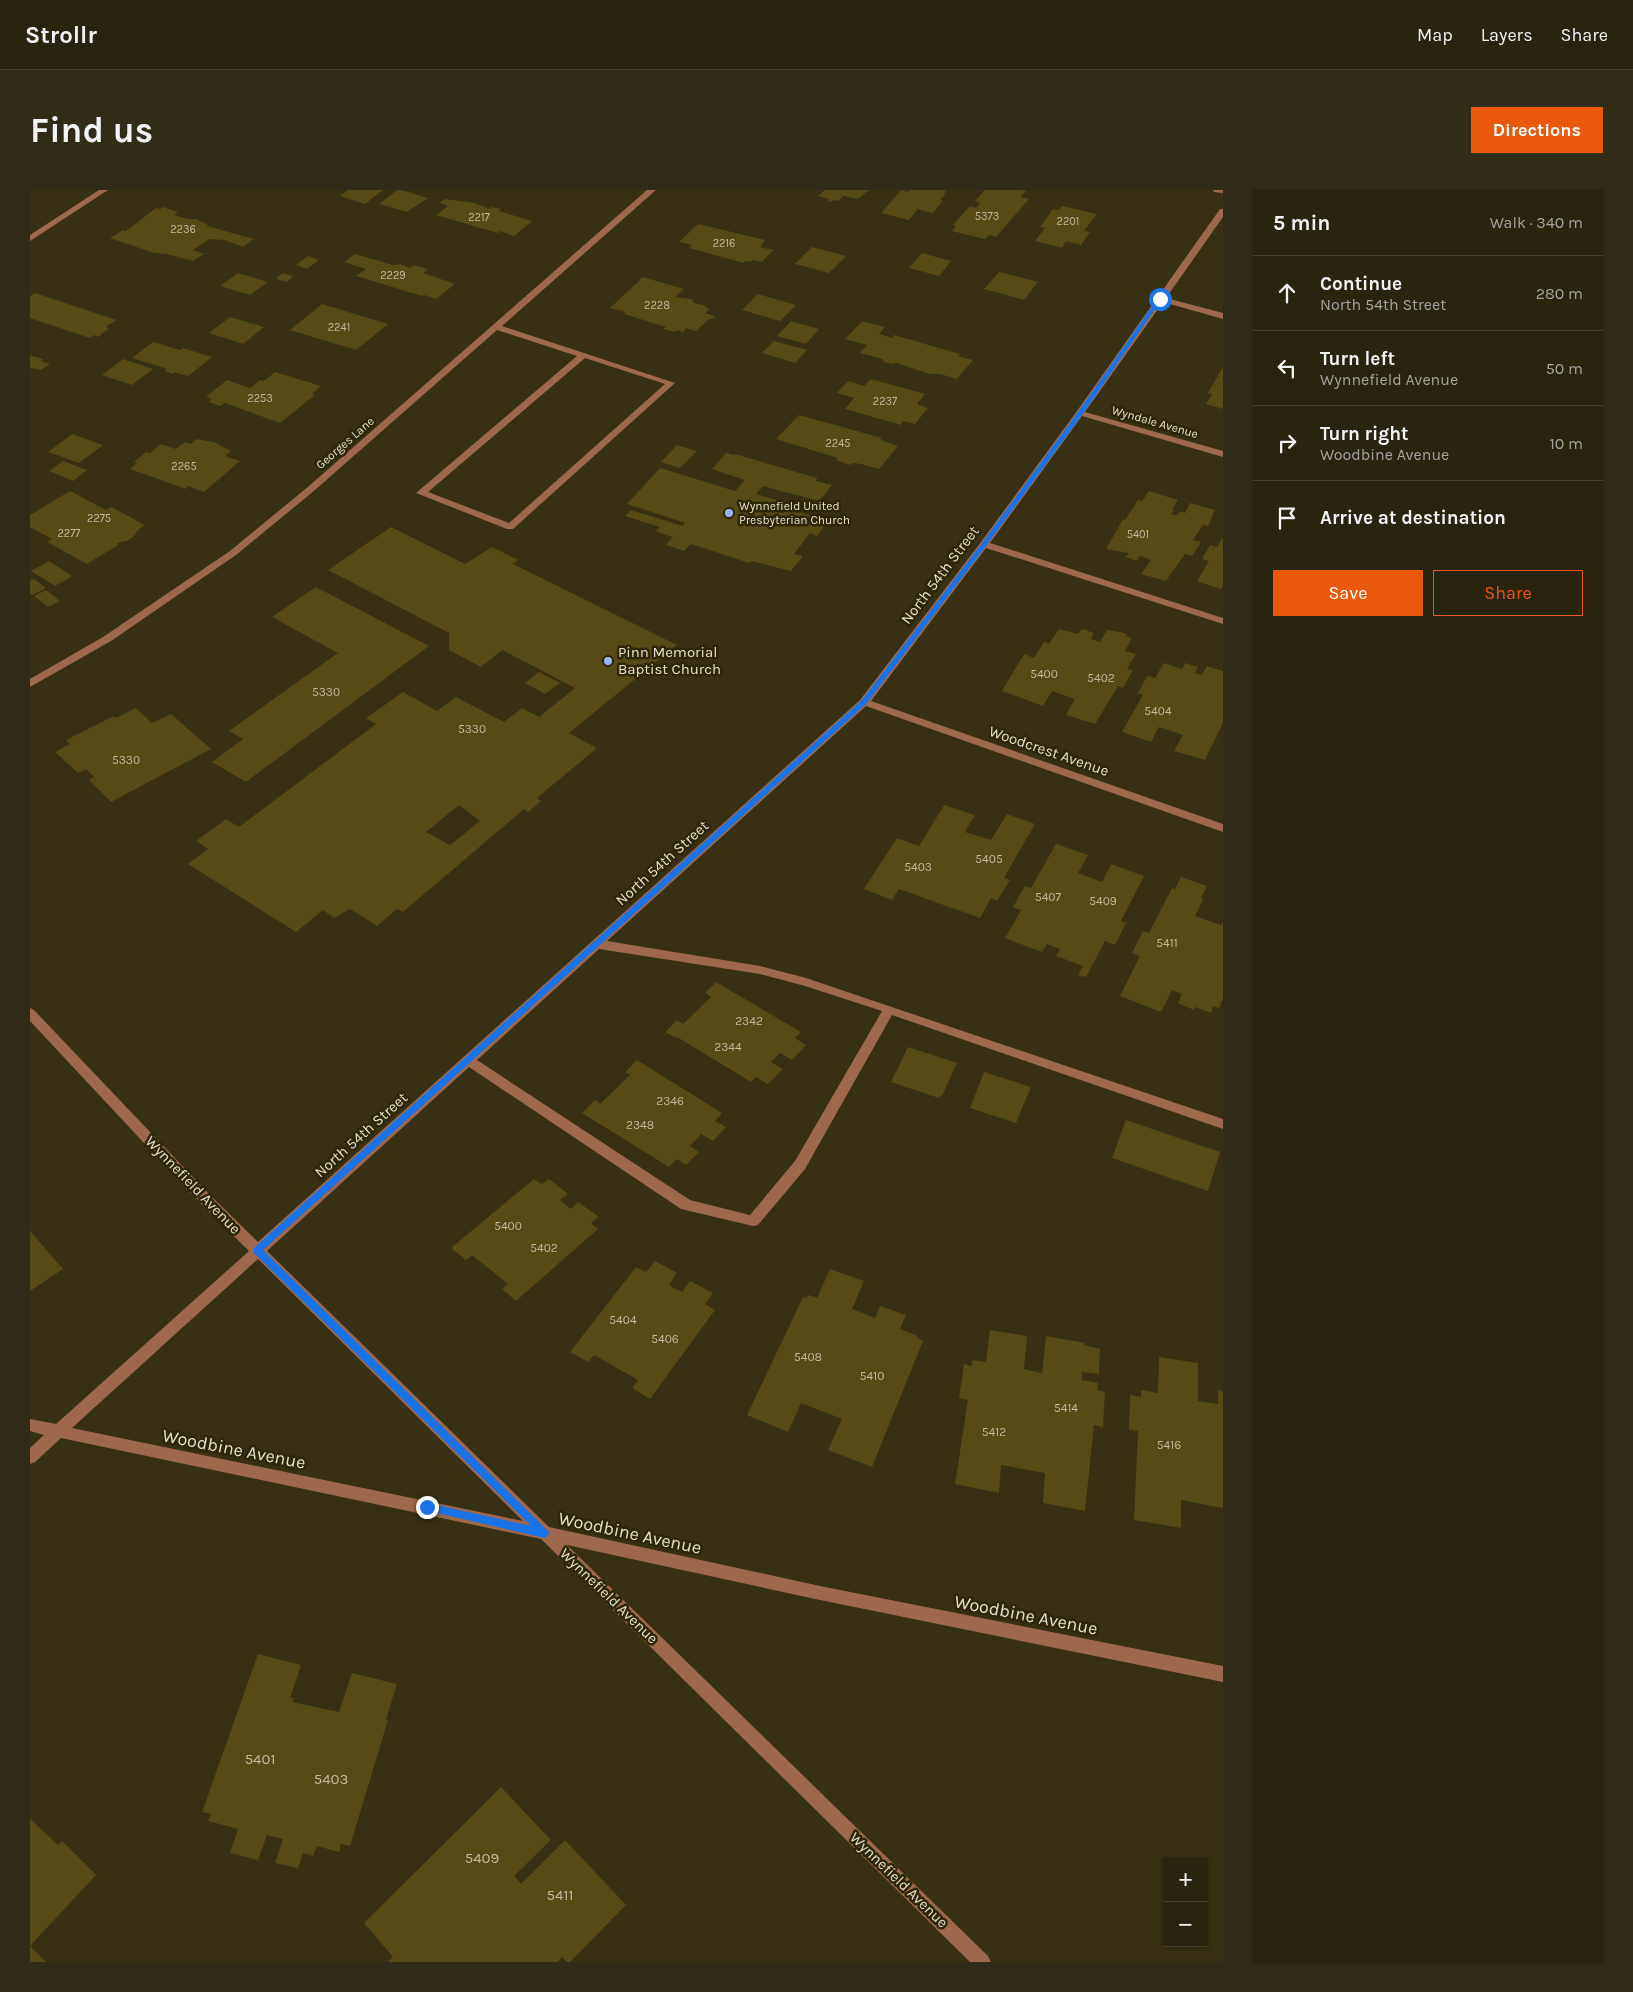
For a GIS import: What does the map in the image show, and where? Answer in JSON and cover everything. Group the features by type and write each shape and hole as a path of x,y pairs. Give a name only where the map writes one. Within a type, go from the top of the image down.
{"street":[{"path":"30,239 104,190"},
{"name":"Georges Lane","path":"30,684 107,639 233,553 312,488 652,190"},
{"path":"1217,190 1223,191"},
{"name":"North 54th Street","path":"30,1457 864,702 1080,414 1223,211"},
{"path":"1160,299 1223,316"},
{"path":"496,327 671,383 510,527 420,493 583,355"},
{"name":"Wyndale Avenue","path":"1080,414 1223,454"},
{"path":"984,544 1223,621"},
{"name":"Woodcrest Avenue","path":"864,702 1223,828"},
{"path":"597,944 760,970 889,1009 1223,1124"},
{"path":"468,1060 686,1205 753,1222 800,1165 889,1009"},
{"name":"Wynnefield Avenue","path":"30,1013 206,1200 982,1962"},
{"name":"Woodbine Avenue","path":"30,1425 427,1507 820,1593 1223,1674"}],"building":[{"path":"348,190 383,190 365,204 340,196"},
{"path":"397,190 428,198 407,212 379,204"},
{"path":"825,190 871,190 858,199 843,196 838,201 833,200 831,202 827,201 829,199 818,196"},
{"path":"901,190 908,192 909,190 946,190 944,193 946,193 940,200 943,201 933,213 918,209 909,220 881,213"},
{"path":"985,190 1026,191 1020,197 1029,199 996,237 989,235 985,239 952,231 956,226 953,225 970,206 976,208 980,203 975,201"},
{"path":"445,199 475,203 489,209 492,207 501,209 499,211 532,221 514,236 500,231 498,233 436,215 448,206 439,203"},
{"path":"1062,206 1097,214 1084,231 1090,232 1081,245 1066,241 1062,248 1035,241 1045,228 1040,227 1053,209 1059,210"},
{"path":"163,207 178,212 174,215 196,219 207,226 254,239 243,247 224,240 210,239 193,250 204,254 193,261 167,254 154,253 110,238 123,230 126,231 156,208 160,209"},
{"path":"698,224 765,240 760,247 773,250 762,262 753,260 750,262 745,261 744,263 689,248 692,245 679,242"},
{"path":"812,247 846,256 829,273 795,264"},
{"path":"922,253 951,261 939,276 909,268"},
{"path":"355,254 392,265 400,264 410,268 414,265 428,269 423,273 455,284 436,299 422,296 356,276 366,269 344,262"},
{"path":"308,256 319,260 307,269 296,265"},
{"path":"999,272 1038,282 1024,300 984,289"},
{"path":"238,273 268,282 250,295 220,286"},
{"path":"282,273 293,276 287,282 276,279"},
{"path":"643,277 684,289 675,297 691,299 694,303 707,306 705,307 710,309 705,313 715,316 696,331 686,328 683,332 677,330 676,332 624,314 626,312 610,308"},
{"path":"35,293 116,320 106,327 109,328 98,337 94,335 90,338 30,318 30,296"},
{"path":"758,294 796,305 780,321 742,310"},
{"path":"322,304 388,324 356,350 290,330"},
{"path":"230,317 264,327 243,344 209,333"},
{"path":"791,321 819,329 806,344 777,336"},
{"path":"862,321 885,327 879,334 892,338 894,335 960,354 958,356 973,360 957,379 940,374 929,374 897,363 884,362 882,359 860,353 867,345 845,339"},
{"path":"774,341 807,350 795,363 762,353"},
{"path":"153,342 180,350 183,348 212,357 188,376 174,372 172,374 165,371 167,369 132,358"},
{"path":"30,355 43,359 41,361 50,364 41,370 30,369"},
{"path":"123,359 153,369 132,385 102,375"},
{"path":"1223,367 1223,409 1206,404 1212,394 1208,393"},
{"path":"275,372 321,386 312,394 315,395 280,423 225,403 220,406 208,402 212,399 206,397 227,380 250,388 260,380 264,381"},
{"path":"871,379 925,394 917,404 928,408 915,424 903,421 901,425 845,409 854,398 837,393 848,381 864,386"},
{"path":"799,415 882,438 880,440 898,446 879,469 861,464 853,463 851,465 836,460 838,458 776,439"},
{"path":"72,434 103,445 79,463 48,452"},
{"path":"196,439 214,442 231,451 225,456 240,461 204,492 188,486 186,489 130,469 137,463 134,462 146,452 150,453 161,444 176,449 185,442 191,444"},
{"path":"677,445 697,451 680,468 661,462"},
{"name":"Wynnefield United Presbyterian Church","path":"726,453 817,478 816,481 832,485 819,501 763,486 756,494 796,506 793,510 828,521 817,536 810,533 794,554 803,556 791,571 751,561 749,563 691,544 684,551 666,545 673,537 655,531 660,527 625,516 631,510 683,526 685,523 627,504 660,468 735,491 745,480 712,469"},
{"path":"63,461 87,470 73,481 49,471"},
{"path":"70,491 106,510 111,507 145,525 133,537 127,541 117,543 118,545 87,564 47,542 52,539 30,527 30,515"},
{"path":"1149,491 1178,500 1172,509 1174,510 1171,514 1174,515 1177,515 1180,511 1185,513 1190,503 1215,510 1208,526 1203,525 1193,540 1201,542 1192,556 1185,554 1166,581 1141,574 1151,560 1140,556 1137,561 1126,557 1129,553 1106,549 1123,519 1125,520 1138,500 1142,501"},
{"path":"391,527 465,564 492,547 518,560 513,564 677,645 569,733 597,748 537,798 541,801 528,812 524,809 403,912 397,909 377,926 350,909 334,918 323,910 296,932 188,864 208,849 196,841 226,819 239,827 376,724 366,718 403,692 437,711 456,697 504,722 522,708 539,717 575,688 502,650 481,667 449,650 449,633 328,570","holes":["459,805 480,821 450,845 426,832"]},
{"path":"1223,537 1223,586 1221,589 1197,581 1209,561 1202,559 1210,545 1217,547"},
{"path":"49,561 72,576 55,586 31,571"},
{"path":"34,579 46,588 32,595 30,593 30,581"},
{"path":"316,587 429,646 246,782 212,762 243,739 229,731 338,653 272,617"},
{"path":"46,590 60,601 48,607 34,596"},
{"path":"1059,629 1078,634 1082,629 1094,633 1091,639 1100,642 1107,630 1125,633 1128,637 1132,638 1125,651 1136,654 1127,669 1133,670 1123,688 1118,686 1095,724 1066,715 1075,699 1052,691 1043,706 1002,691 1024,654 1034,658 1044,642 1049,644"},
{"path":"1164,663 1182,669 1185,663 1198,667 1195,673 1202,675 1207,666 1223,671 1223,723 1205,760 1174,751 1183,735 1159,727 1151,742 1122,732 1143,695 1138,693 1147,676 1155,678"},
{"path":"539,672 560,683 545,694 525,683"},
{"path":"136,708 152,723 171,714 211,749 111,802 89,780 94,777 86,769 78,773 55,752 70,744 66,740 114,716 116,718"},
{"path":"944,805 975,815 965,832 991,840 1007,814 1035,824 1004,878 1010,880 997,901 991,898 980,918 899,889 892,900 864,889 897,838 919,846"},
{"path":"1056,844 1088,855 1078,873 1102,882 1111,864 1144,876 1121,921 1126,923 1115,945 1105,941 1086,977 1078,975 1083,966 1056,956 1060,949 1047,944 1042,952 1005,938 1021,910 1013,907 1025,886 1031,888"},
{"path":"1181,877 1207,886 1195,916 1221,925 1223,921 1223,999 1219,1008 1213,1006 1211,1013 1195,1007 1194,1010 1178,1003 1182,994 1172,990 1161,1012 1120,996 1140,956 1132,953 1143,931 1149,933 1172,888 1175,889"},
{"path":"716,982 801,1032 795,1038 806,1045 792,1060 780,1053 771,1062 783,1069 768,1084 756,1077 751,1082 677,1037 665,1032 677,1020 683,1024 711,997 705,993"},
{"path":"908,1047 957,1063 942,1096 939,1098 891,1082"},
{"path":"637,1060 722,1113 715,1121 726,1127 713,1141 701,1134 690,1146 699,1152 686,1165 677,1159 669,1167 582,1113 595,1100 600,1104 630,1075 625,1072"},
{"path":"984,1072 1031,1087 1016,1123 970,1108"},
{"path":"1126,1120 1220,1152 1208,1191 1112,1158"},
{"path":"534,1179 542,1184 549,1179 568,1194 560,1200 571,1209 578,1202 599,1217 591,1223 598,1229 516,1301 502,1289 508,1284 472,1255 466,1260 451,1248"},
{"path":"30,1231 63,1269 30,1291"},
{"path":"655,1261 677,1273 669,1285 674,1288 682,1292 690,1281 713,1293 705,1304 715,1310 650,1399 632,1388 638,1380 594,1355 588,1362 570,1352 636,1267 646,1272"},
{"path":"830,1269 864,1281 852,1309 875,1318 880,1306 906,1315 900,1329 918,1336 917,1338 923,1341 872,1467 828,1450 842,1419 801,1403 788,1432 747,1415 803,1297 807,1298 808,1295 817,1298"},
{"path":"990,1330 1027,1336 1024,1369 1042,1373 1046,1336 1085,1343 1084,1345 1100,1349 1099,1374 1082,1372 1082,1380 1098,1383 1097,1390 1105,1392 1103,1427 1094,1425 1085,1511 1043,1503 1045,1473 1001,1465 999,1493 955,1484 968,1400 959,1398 964,1364 972,1366 972,1360 986,1362"},
{"path":"1159,1357 1198,1363 1198,1401 1218,1404 1218,1390 1223,1392 1223,1508 1181,1500 1181,1528 1134,1520 1138,1431 1129,1430 1130,1395 1141,1397 1141,1390 1158,1393"},
{"path":"258,1654 301,1665 290,1698 294,1698 292,1702 339,1712 352,1673 397,1684 350,1846 341,1844 339,1852 317,1846 313,1856 303,1853 298,1868 275,1863 283,1839 267,1835 258,1860 230,1853 238,1829 208,1821 211,1814 202,1812"},
{"path":"501,1787 551,1840 514,1876 521,1884 565,1840 626,1905 570,1962 567,1962 562,1957 557,1962 388,1962 393,1957 364,1923"},
{"path":"30,1819 58,1845 62,1841 96,1875 30,1946"},
{"path":"30,1946 46,1962 30,1962"}],"place":[{"name":"Wynnefield United Presbyterian Church","path":"729,513"},
{"name":"Pinn Memorial Baptist Church","path":"608,661"}],"route":[{"path":"427,1507 545,1533 257,1250 864,702 1080,414 1160,299"}]}
